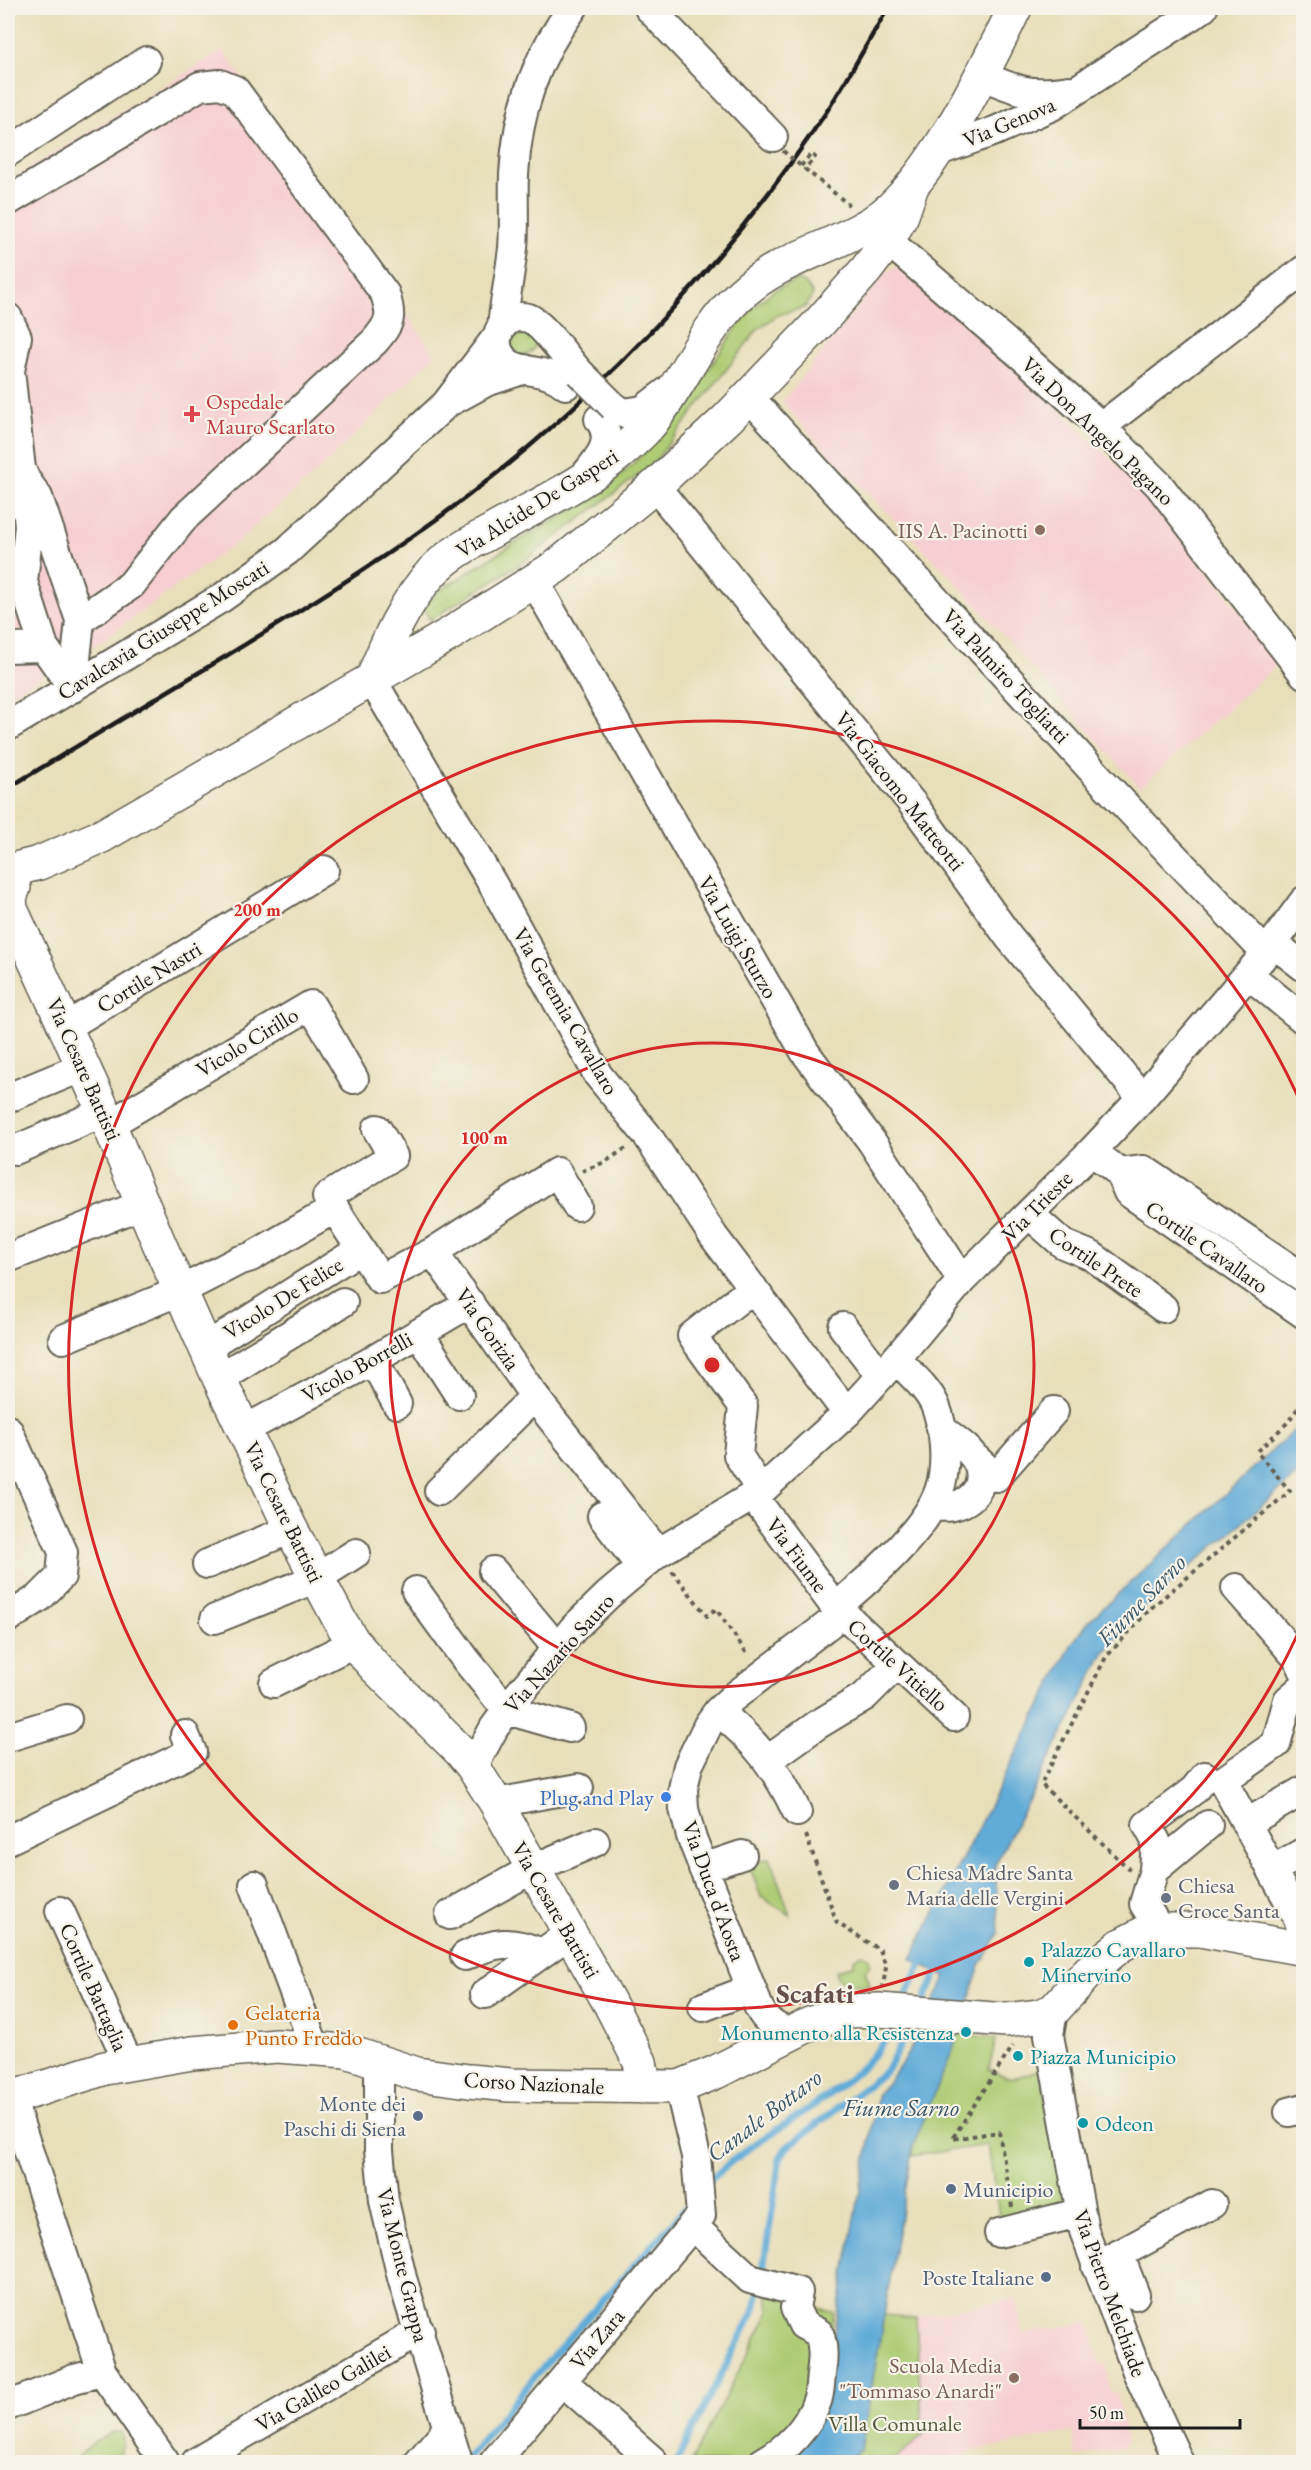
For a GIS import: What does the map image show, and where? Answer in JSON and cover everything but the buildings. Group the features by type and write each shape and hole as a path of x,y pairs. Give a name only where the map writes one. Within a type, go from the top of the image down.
{"main road":[{"name":"Via Alcide De Gasperi","path":"372,680 385,647 416,591 434,570 456,553 581,480 619,454 654,420 717,321 742,293 783,264 847,238 878,219 912,186 936,152 981,75 1015,8"},
{"name":"Via Alcide De Gasperi","path":"10,882 39,863 102,836 450,634 557,566 655,486 749,397 819,323 866,270 888,241 902,215 912,186"},
{"path":"783,264 813,265 825,274 829,291 819,323"},
{"path":"416,591 412,610 417,629 436,636 450,634"},
{"name":"Via Cesare Battisti","path":"10,882 11,909 107,1118 180,1292 291,1529 354,1643 376,1668 461,1752 496,1803 609,2002 640,2062 641,2087"},
{"path":"1053,2011 1089,1971 1120,1945 1160,1929 1303,1933"},
{"name":"Corso Nazionale","path":"9,2099 105,2068 192,2053 277,2046 346,2051 417,2074 510,2085 679,2087 716,2072 830,2016 846,2011 882,2010 1022,2019 1053,2011"}],"street":[{"name":"Cavalcavia Giuseppe Moscati","path":"573,8 553,37 539,64 521,120 514,176 513,248 499,332 500,355 512,366 573,378"},
{"path":"649,8 778,144"},
{"name":"Via Genova","path":"936,152 995,131 1052,106 1203,8"},
{"path":"8,152 146,62"},
{"name":"Via Genova","path":"981,75 1023,93 1047,93 1080,88"},
{"path":"8,201 200,86 220,84 235,90 385,294 391,311 389,325 375,341 184,518 131,585 80,620"},
{"name":"Via Don Angelo Pagano","path":"888,241 1101,427 1159,485 1304,674"},
{"name":"Cavalcavia Giuseppe Moscati","path":"513,248 523,289 537,322 573,378 607,413"},
{"path":"1101,427 1304,270"},
{"path":"499,332 511,320 518,318 527,317 537,322"},
{"path":"8,318 17,337 10,371 21,469 38,497 80,620 73,688"},
{"name":"Cavalcavia Giuseppe Moscati","path":"8,726 223,597 286,551 446,404 499,332"},
{"name":"Cavalcavia Giuseppe Moscati","path":"446,404 486,382 525,369"},
{"path":"581,480 606,446 607,413 643,410 678,383"},
{"name":"Via Palmiro Togliatti","path":"749,397 1262,957"},
{"path":"8,472 27,514 23,582 44,647 73,688"},
{"name":"Via Giacomo Matteotti","path":"655,486 912,804 1009,937 1142,1098"},
{"name":"Via Luigi Sturzo","path":"534,581 805,1052 872,1142 962,1280"},
{"path":"8,648 44,647"},
{"name":"Via Geremia Cavallaro","path":"372,680 492,883 598,1075 647,1135 714,1237 848,1413"},
{"name":"Cortile Nastri","path":"66,1027 324,870"},
{"name":"Via Trieste","path":"757,1494 848,1413 962,1280 1142,1098 1262,957 1303,902"},
{"path":"1262,957 1304,967"},
{"path":"1262,957 1304,1020"},
{"name":"Vicolo Cirillo","path":"107,1118 310,1005 354,1079"},
{"path":"8,1098 83,1067"},
{"path":"15,1150 107,1118"},
{"path":"377,1129 393,1156 327,1197 380,1279 433,1252 557,1172 578,1206"},
{"name":"Cortile Cavallaro","path":"1092,1151 1120,1173 1128,1192 1304,1314"},
{"name":"Cortile Cavallaro","path":"1120,1173 1144,1170 1304,1278"},
{"path":"8,1258 143,1204"},
{"path":"63,1339 180,1292 238,1261 251,1257 334,1209"},
{"name":"Cortile Prete","path":"1029,1214 1063,1244 1092,1256 1163,1308"},
{"name":"Vicolo De Felice","path":"206,1347 361,1249"},
{"name":"Via Gorizia","path":"433,1252 650,1560"},
{"name":"Via Fiume","path":"753,1288 693,1336 743,1406 738,1455 757,1494 838,1611"},
{"path":"219,1377 343,1302"},
{"name":"Vicolo Borrelli","path":"244,1430 373,1360 470,1303"},
{"path":"843,1327 888,1368 925,1389 934,1405 940,1428 943,1466 939,1490 933,1505 954,1507 967,1502 975,1493 980,1476 978,1464 973,1455"},
{"path":"419,1333 459,1395"},
{"path":"373,1360 397,1404"},
{"path":"439,1491 535,1396"},
{"path":"940,1428 996,1477 1054,1411"},
{"path":"8,1430 63,1552 61,1576 40,1598 8,1618"},
{"name":"Via Nazario Sauro","path":"473,1767 494,1728 507,1710 557,1648 608,1595 650,1560 757,1494"},
{"name":"Via Duca d'Aosta","path":"793,2033 774,2026 765,2018 751,1989 704,1868 684,1809 683,1789 688,1766 697,1744 718,1711 838,1611 885,1563 933,1505"},
{"path":"602,1516 650,1560"},
{"path":"207,1564 291,1529"},
{"path":"215,1619 317,1578 356,1552"},
{"path":"493,1571 557,1648"},
{"path":"1236,1588 1299,1660 1304,1671"},
{"path":"416,1591 507,1710 570,1728"},
{"name":"Cortile Vitiello","path":"838,1611 954,1717"},
{"path":"274,1683 354,1643"},
{"path":"768,1760 817,1725 865,1696 897,1664"},
{"path":"1160,1929 1144,1904 1152,1878 1156,1841 1147,1825 1194,1790 1276,1744 1288,1700 1304,1686"},
{"path":"718,1711 755,1743 781,1777 797,1812"},
{"path":"8,1737 67,1719"},
{"path":"8,1840 192,1752 185,1735"},
{"path":"1214,1778 1247,1823 1303,1933"},
{"path":"496,1803 579,1788"},
{"path":"1247,1823 1304,1790"},
{"path":"1152,1878 1208,1826"},
{"path":"450,1915 532,1869 595,1842"},
{"path":"1272,1870 1304,1852"},
{"path":"704,1868 742,1855"},
{"path":"254,1885 315,2048"},
{"name":"Cortile Battaglia","path":"60,1911 129,2064"},
{"path":"485,1994 569,1934"},
{"path":"465,1956 489,1945 502,1944 525,1946 541,1953"},
{"path":"703,2007 751,1989"},
{"name":"Via Pietro Melchiade","path":"1053,2011 1049,2035 1079,2213 1108,2260 1157,2418 1179,2463"},
{"name":"Via Monte Grappa","path":"379,2063 379,2150 384,2201 402,2278 420,2331 453,2448"},
{"path":"679,2087 698,2165 696,2220 763,2283 798,2292 795,2308 803,2325 819,2333 824,2355 818,2401 803,2428 782,2452 763,2463"},
{"path":"9,2099 102,2372 165,2463"},
{"path":"1135,2295 1108,2260 1212,2204"},
{"path":"1008,2230 1079,2213"},
{"name":"Via Zara","path":"494,2463 696,2220"},
{"name":"Via Galileo Galilei","path":"196,2463 420,2331"},
{"path":"8,2406 74,2379 102,2372"},
{"path":"562,2381 652,2460"},
{"path":"419,2463 453,2448"}],"path":[{"path":"778,144 801,166 811,154 815,157 805,169 812,174"},
{"path":"562,1180 604,1162 647,1135"},
{"path":"1152,1878 1130,1870 1041,1784 1107,1657 1151,1608 1290,1491 1257,1452 1287,1423 1304,1400"},
{"path":"650,1560 707,1616 716,1609 762,1675"},
{"path":"797,1812 837,1923 880,1950 886,1966 882,2010"},
{"path":"1008,2230 999,2132 952,2139 1013,2047 1012,2042"}],"shaded area":[{"name":"Ospedale Mauro Scarlato","path":"223,50 435,355 317,472 236,543 101,641 8,696 8,181"},
{"name":"IIS A. Pacinotti","path":"898,266 1032,384 1120,468 1209,571 1278,664 1140,788 952,578 830,455 782,402 887,271"},
{"name":"Scuola Media \"Tommaso Anardi\"","path":"1016,2298 1022,2334 1089,2322 1100,2364 1106,2363 1111,2393 1117,2392 1126,2441 1123,2448 1076,2457 1072,2432 978,2450 977,2447 956,2462 890,2462 923,2436 916,2318"}],"green space":[{"path":"798,280 806,284 813,294 805,307 778,315 758,329 652,465 523,562 430,620 423,607 437,592 513,544 583,504 626,471 672,424 745,315 774,290"},
{"path":"523,331 531,335 535,343 531,351 523,355 515,351 511,343 515,335"},
{"path":"770,1858 790,1915 761,1897 749,1865"},
{"path":"861,1954 870,1960 870,1965 865,1971 870,1984 862,1986 838,1979 835,1971 854,1965 854,1959"},
{"path":"958,2033 996,2039 989,2069 1003,2076 1014,2077 1040,2069 1067,2207 1000,2222 988,2145 911,2156"},
{"path":"767,2289 834,2313 819,2407 781,2462 691,2462 769,2313"},
{"name":"Villa Comunale","path":"884,2315 916,2318 923,2436 890,2462 846,2462 861,2449"},
{"path":"113,2432 122,2432 123,2443 118,2462 73,2462 93,2443"}],"water":[{"name":"Fiume Sarno","path":"1303,1422 1303,1470 1138,1612 1104,1653 995,1865 999,1933 980,1965 955,2044 913,2146 861,2449 845,2462 788,2462 819,2414 878,2093 908,2053 946,1977 911,1959 1073,1642 1091,1619"}],"waterway":[{"name":"Canale Bottaro","path":"902,2003 925,1957"},
{"path":"922,2005 940,1966"},
{"name":"Canale Bottaro","path":"707,2184 753,2145 808,2109 860,2070 880,2047 894,2022"},
{"name":"Fiume Sarno","path":"762,2276 780,2158 787,2147 886,2071 913,2023"},
{"name":"Canale Bottaro","path":"466,2459 551,2358 692,2201"},
{"path":"676,2462 755,2309 760,2287"}],"railway":[{"path":"8,788 358,573 424,529 536,441 583,399 672,309 753,213 827,111 888,8"}],"place":[{"name":"Ospedale Mauro Scarlato","path":"192,414"},
{"name":"IIS A. Pacinotti","path":"1040,530"},
{"name":"Plug and Play","path":"666,1797"},
{"name":"Chiesa Madre Santa Maria delle Vergini","path":"894,1885"},
{"name":"Chiesa Croce Santa","path":"1166,1898"},
{"name":"Palazzo Cavallaro Minervino","path":"1029,1962"},
{"name":"Gelateria Punto Freddo","path":"233,2025"},
{"name":"Monumento alla Resistenza","path":"966,2032"},
{"name":"Piazza Municipio","path":"1018,2056"},
{"name":"Monte dei Paschi di Siena","path":"418,2116"},
{"name":"Odeon","path":"1083,2123"},
{"name":"Municipio","path":"951,2189"},
{"name":"Poste Italiane","path":"1046,2277"},
{"name":"Scuola Media \"Tommaso Anardi\"","path":"1014,2378"}],"district":[{"name":"Scafati","path":"815,1993"}]}
